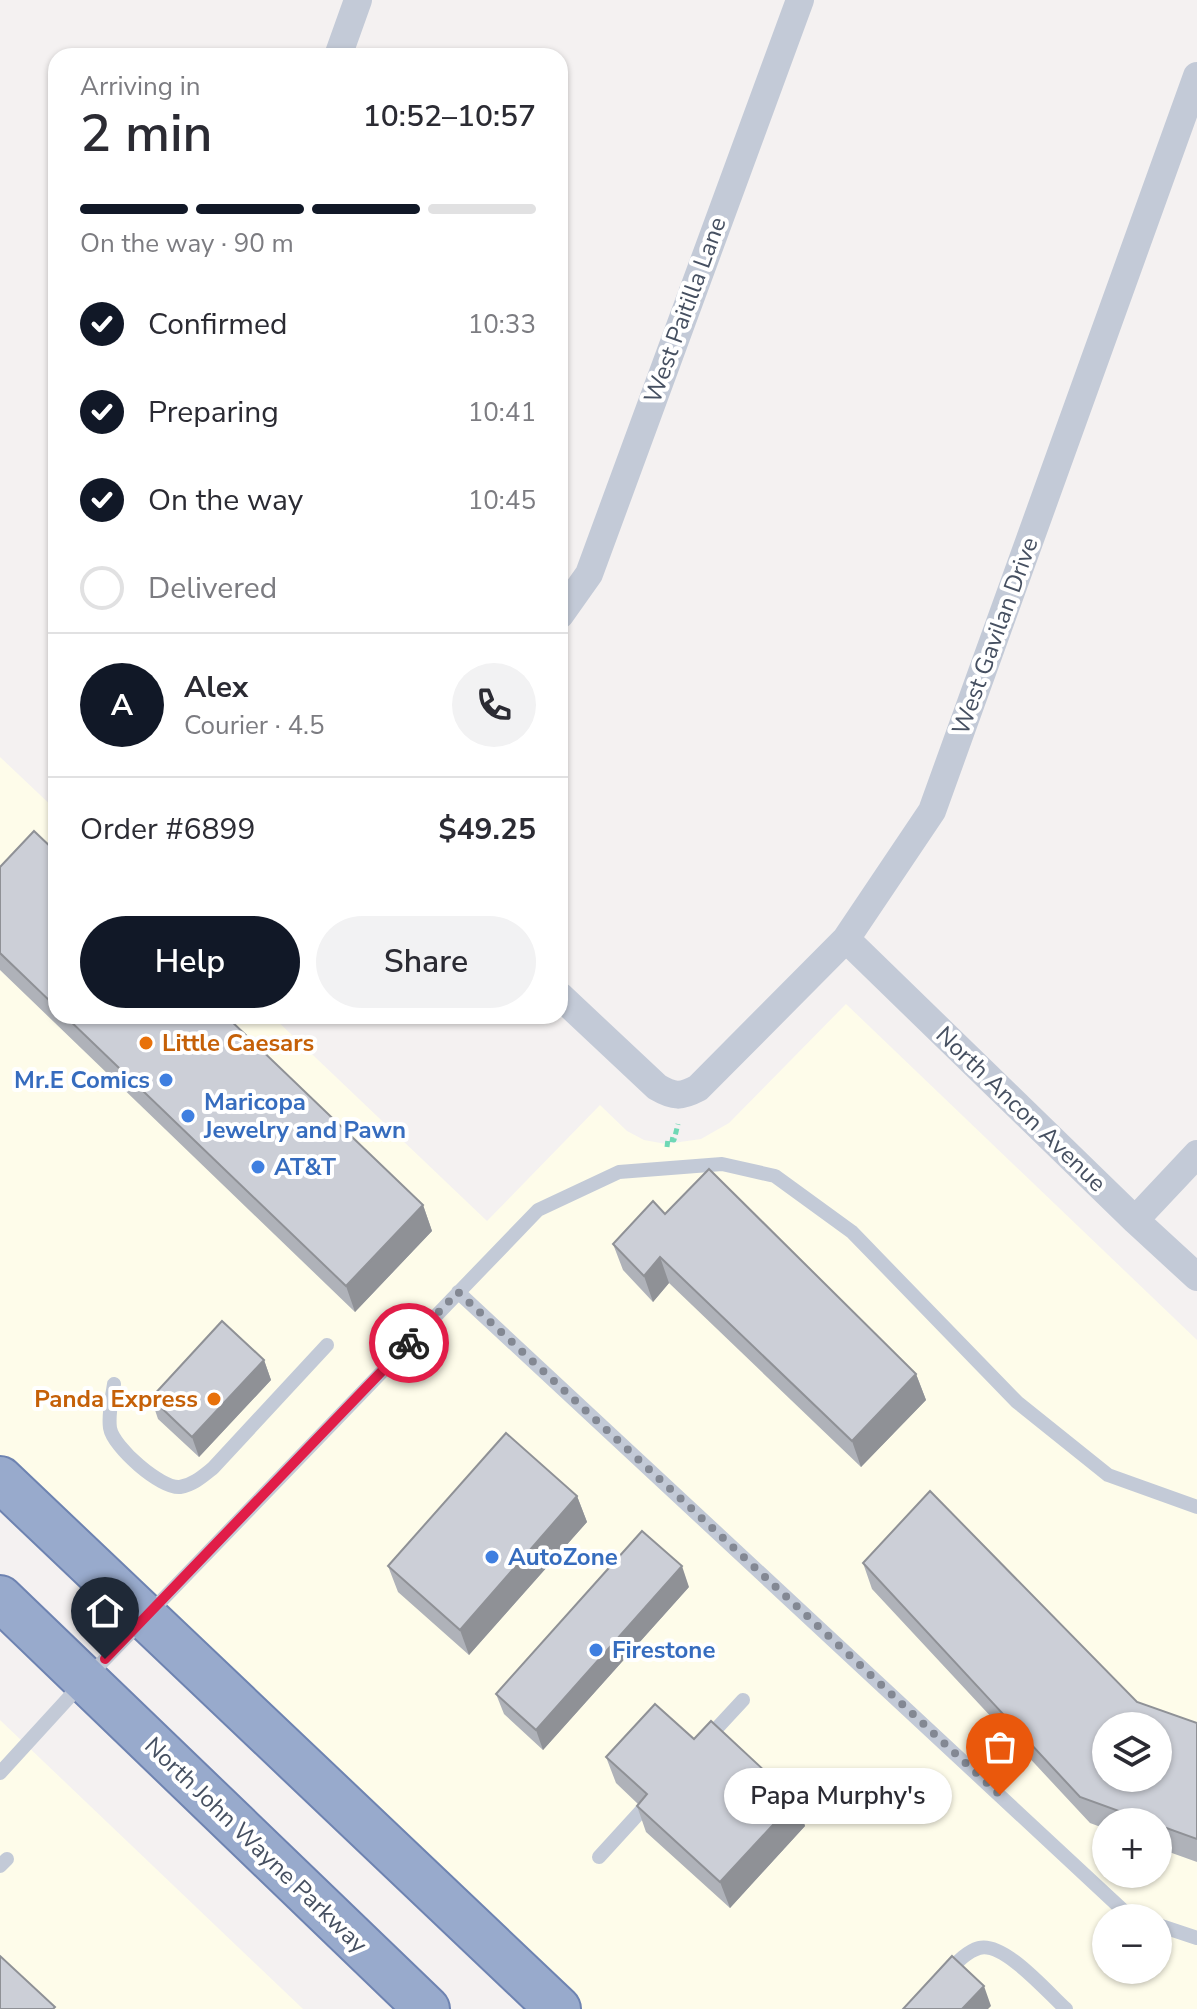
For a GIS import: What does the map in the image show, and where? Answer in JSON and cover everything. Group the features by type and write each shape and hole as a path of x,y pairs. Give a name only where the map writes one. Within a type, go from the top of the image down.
{"highway":[{"path":"0,1479 558,2009"},
{"name":"North John Wayne Parkway","path":"0,1598 427,2009"}],"street":[{"path":"341,48 358,0"},
{"name":"West Paitilla Lane","path":"568,604 589,574 800,0"},
{"name":"West Gavilan Drive","path":"670,1091 698,1088 846,939 932,811 1197,76"},
{"name":"North Ancon Avenue","path":"846,939 1197,1277"},
{"path":"568,1003 670,1091"},
{"path":"1135,1220 1197,1154"}],"lane":[{"path":"0,1773 85,1680 538,1210 619,1172 722,1164 775,1176 852,1232 1017,1402 1108,1475 1197,1507"},
{"path":"458,1292 1116,1904"},
{"path":"114,1384 110,1431 118,1446 162,1483 178,1487 196,1481 213,1468 327,1345"},
{"path":"692,1755 743,1700"},
{"path":"599,1857 663,1787"},
{"path":"1172,1930 1197,1938"},
{"path":"933,1987 966,1954 980,1947 994,1948 1007,1955 1066,2009"}],"path":[{"path":"666,1168 668,1139 674,1140 670,1091"}],"shaded area":[{"path":"0,757 48,802 48,1024 280,1024 487,1221 600,1105 627,1131 644,1140 666,1144 701,1139 729,1123 846,1004 1197,1340 1197,2009 578,2009 0,1474"},
{"path":"0,1720 303,2009 0,2009"}],"building":[{"path":"34,831 48,844 48,999 0,953 0,867"},
{"path":"73,1024 234,1024 423,1205 346,1286"},
{"path":"709,1169 916,1374 852,1441 660,1257 644,1276 613,1244 653,1201 665,1214"},
{"name":"Panda Express","path":"222,1321 264,1360 192,1437 151,1398"},
{"name":"AutoZone","path":"506,1433 577,1496 460,1630 388,1566"},
{"path":"930,1491 1137,1702 1166,1712 1092,1712 1092,1792 1172,1792 1172,1714 1197,1723 1197,1839 1172,1830 1172,1808 1110,1808 1080,1797 863,1563"},
{"name":"Firestone","path":"642,1531 682,1566 536,1730 496,1694"},
{"path":"655,1704 694,1739 711,1721 796,1800 720,1882 637,1806 647,1794 606,1757"},
{"path":"0,1956 55,2007 0,2009"},
{"path":"952,1956 984,1986 962,2009 903,2009"}],"way so far":[{"path":"409,1343 458,1292 1000,1795"}],"place":[{"name":"Little Caesars","path":"146,1043"},
{"name":"Mr.E Comics","path":"166,1080"},
{"name":"Maricopa Jewelry and Pawn","path":"188,1116"},
{"name":"AT&T","path":"258,1167"},
{"name":"Panda Express","path":"214,1399"},
{"name":"AutoZone","path":"492,1557"},
{"name":"Firestone","path":"596,1650"},
{"name":"Papa Murphy's","path":"1000,1795"}],"route":[{"path":"105,1659 409,1343"}]}
